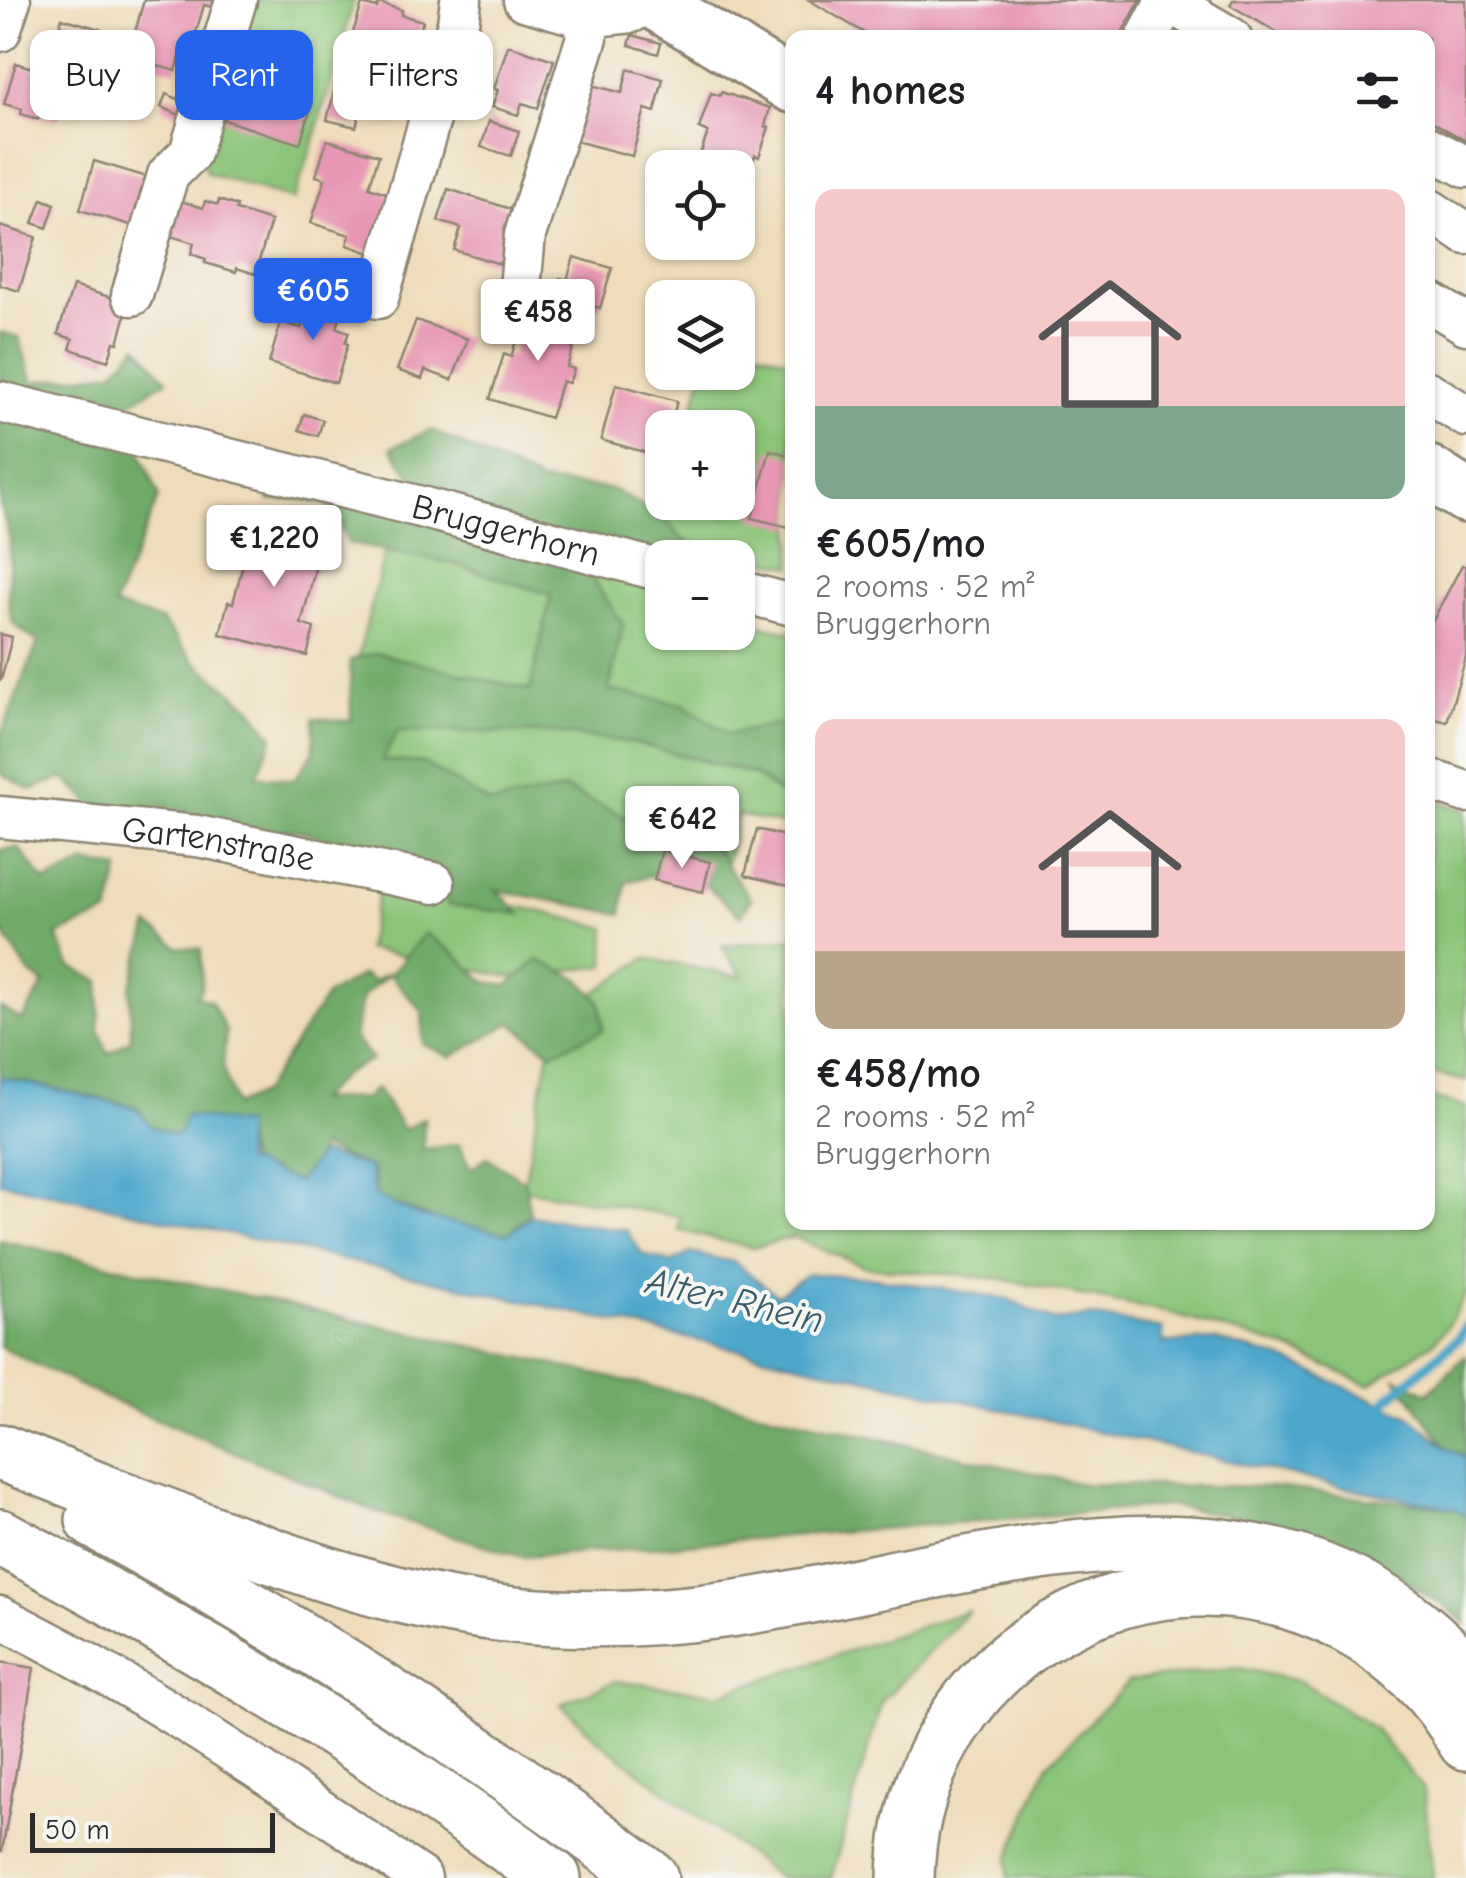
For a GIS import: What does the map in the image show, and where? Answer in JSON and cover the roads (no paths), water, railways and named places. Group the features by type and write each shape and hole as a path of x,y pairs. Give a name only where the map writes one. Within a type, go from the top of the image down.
{"highway":[{"path":"0,1452 266,1555 364,1586 454,1606 538,1617 618,1618 729,1609 951,1566 1081,1546 1158,1542 1229,1548 1313,1568 1364,1591 1418,1627 1466,1674"},
{"path":"0,1470 165,1558 384,1691 485,1758 650,1878"},
{"path":"0,1537 192,1643 331,1727 553,1878"},
{"path":"906,1878 912,1827 924,1785 950,1730 969,1702 1009,1660 1049,1630 1134,1595 1175,1589 1236,1591 1280,1599 1328,1616 1376,1643 1402,1664 1438,1702 1466,1742"}],"main road":[{"path":"648,0 785,82"},
{"path":"1435,476 1466,496"}],"street":[{"path":"0,32 10,0"},
{"path":"132,295 168,175 190,153 236,0"},
{"path":"378,298 458,23 461,0"},
{"path":"524,0 584,17 632,12 648,0"},
{"path":"1151,30 1167,0 1217,30"},
{"path":"518,309 525,235 587,37 584,17"},
{"path":"1435,151 1466,167"},
{"path":"1435,213 1466,234"},
{"path":"1435,304 1466,324"},
{"path":"1435,396 1466,416"},
{"name":"Bruggerhorn","path":"0,402 413,504 645,566"},
{"path":"755,595 785,603"},
{"path":"1435,782 1466,792"},
{"name":"Gartenstraße","path":"0,817 197,836 434,884"},
{"path":"0,1617 200,1731 420,1878"}],"water":[{"name":"Alter Rhein","path":"0,1077 134,1107 152,1127 178,1136 186,1115 245,1125 245,1161 298,1182 321,1153 369,1167 375,1196 420,1216 508,1234 531,1216 626,1230 642,1254 671,1263 690,1253 734,1262 777,1295 808,1274 876,1278 1008,1299 1054,1321 1091,1316 1163,1329 1163,1343 1216,1340 1283,1359 1410,1416 1447,1448 1466,1457 1466,1517 1454,1508 1343,1487 0,1182"}],"waterway":[{"path":"1380,1412 1388,1399 1459,1338 1466,1326"}]}
